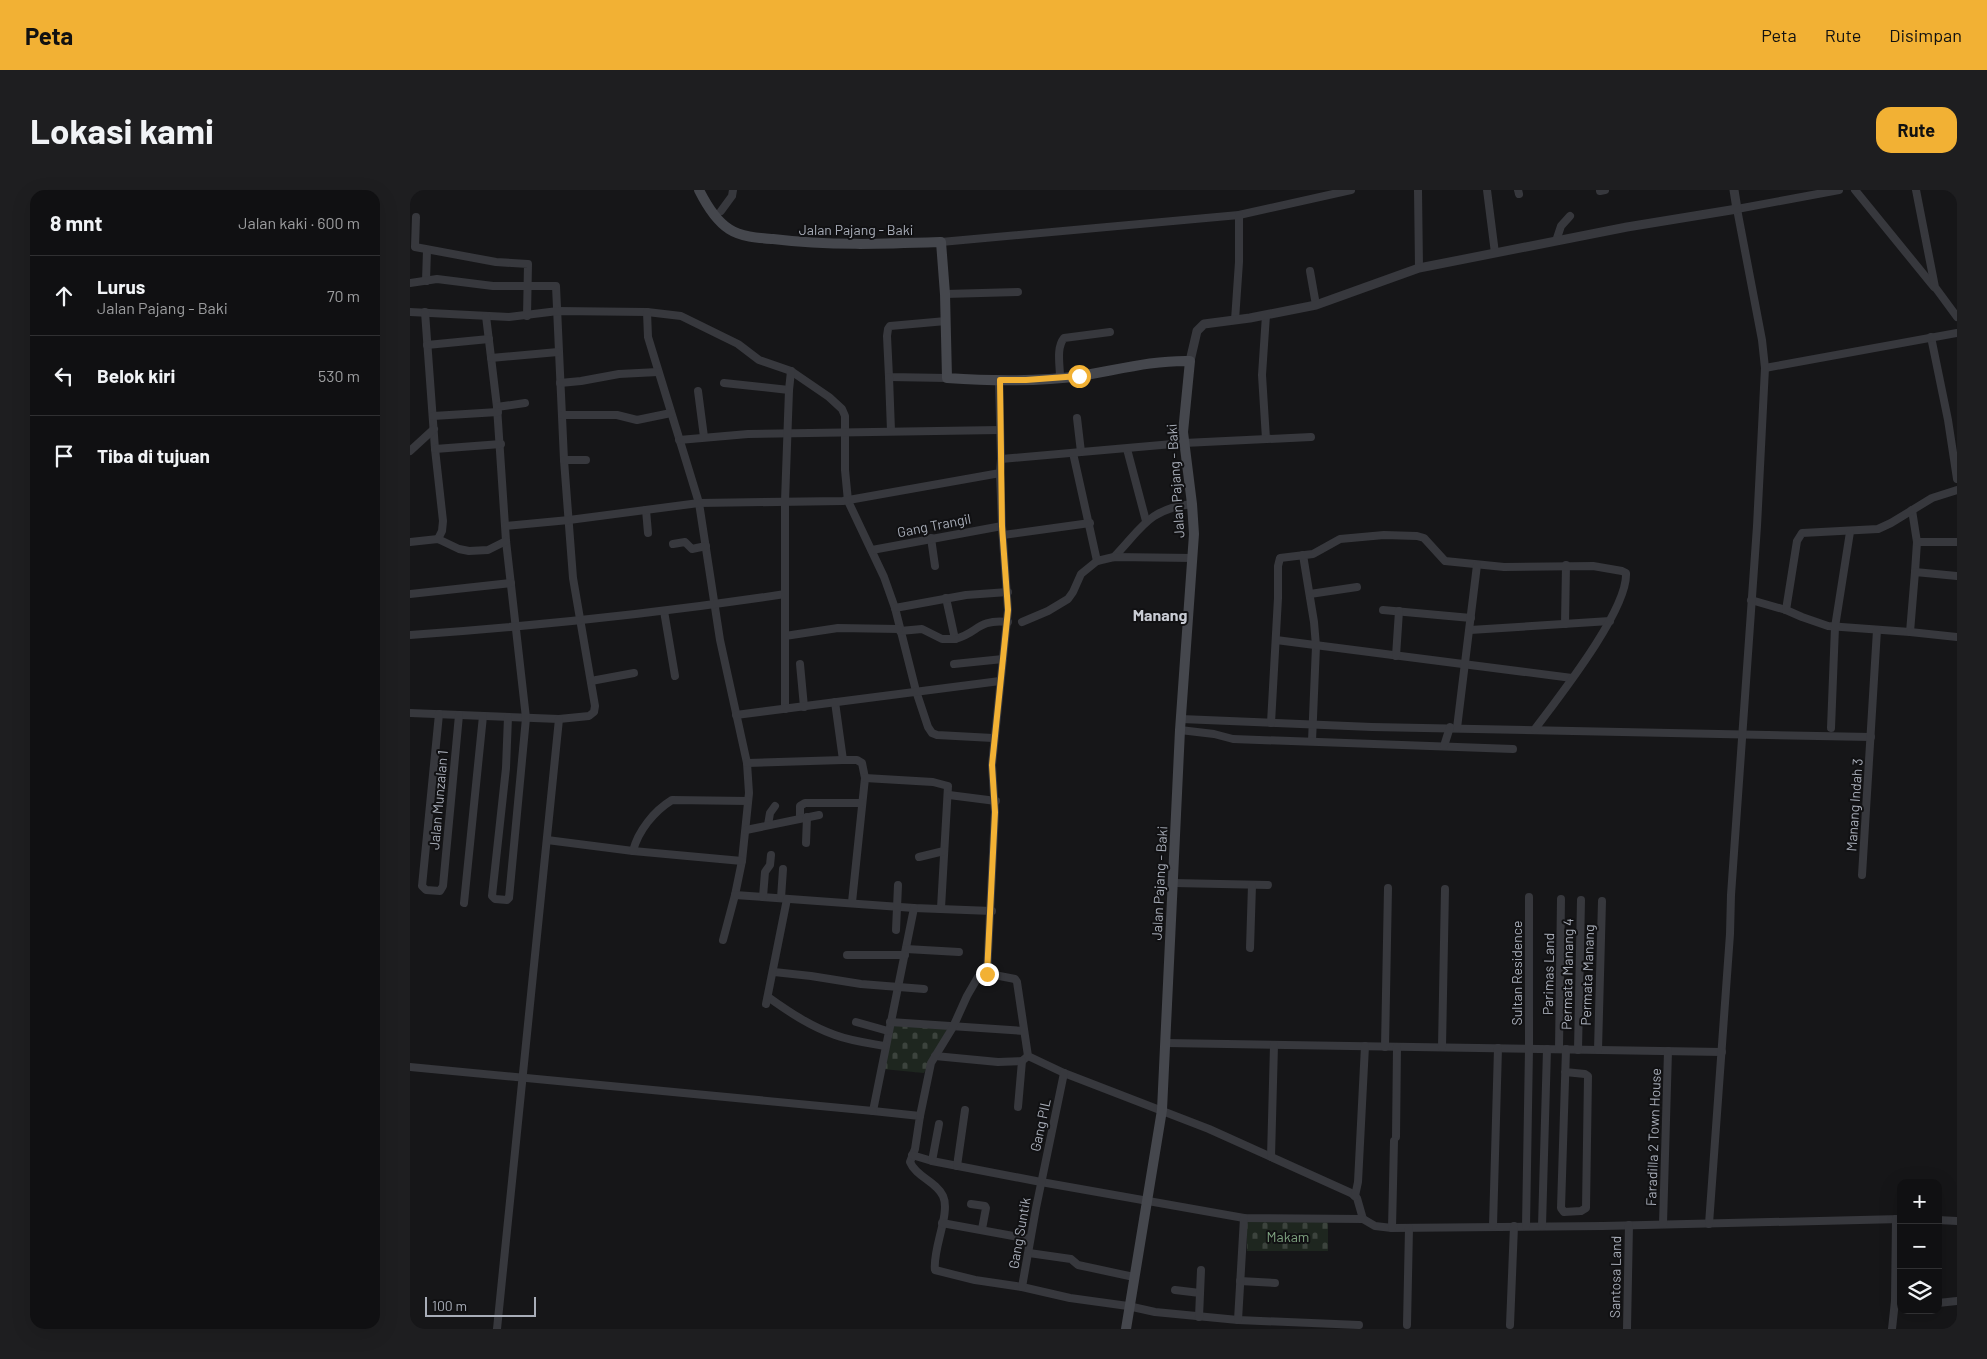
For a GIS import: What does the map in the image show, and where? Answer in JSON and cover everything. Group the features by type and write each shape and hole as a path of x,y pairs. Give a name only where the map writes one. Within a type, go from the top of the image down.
{"main road":[{"name":"Jalan Pajang - Baki","path":"699,190 707,205 719,215 728,229 752,237 808,244 879,245 941,242"},
{"path":"941,242 945,294 947,378 1000,380 1079,376 1149,363 1190,361"},
{"name":"Jalan Pajang - Baki","path":"1126,1329 1162,1110 1180,730 1193,558 1192,504 1183,424 1190,361"}],"street":[{"path":"719,215 732,196 733,190"},
{"path":"1309,190 1311,199"},
{"path":"941,242 1239,215 1352,190"},
{"path":"1418,190 1419,268"},
{"path":"1487,190 1495,253"},
{"path":"1709,1224 1722,1052 1766,368 1734,190"},
{"path":"1190,361 1195,337 1200,327 1212,322 1266,315 1316,305 1419,268 1556,241 1839,190"},
{"path":"1855,190 1957,317"},
{"path":"1916,190 1934,287"},
{"path":"1235,320 1239,262 1239,215"},
{"path":"1556,241 1560,226 1570,216"},
{"path":"416,217 414,246 496,262 528,264 527,316"},
{"path":"426,281 427,250"},
{"path":"1310,271 1316,305"},
{"path":"410,283 437,280 493,286 556,286 564,460 573,578 595,706 594,712 589,716 559,719 410,713"},
{"path":"945,294 1018,292"},
{"path":"410,312 486,316 527,316 558,311 647,312 681,316 738,344 759,360 791,371 829,397 842,409 844,416 846,501 884,577 895,608 897,630 928,727 932,733 937,735 993,738"},
{"path":"425,312 435,449 443,521 442,531 438,539"},
{"path":"647,312 648,337 699,503 720,640 747,763 748,801 742,861 722,940"},
{"path":"1266,315 1262,375 1266,439"},
{"path":"486,316 498,409 506,541 514,628 526,718 509,898 507,900 495,899 492,896 506,768 508,717"},
{"path":"891,431 888,329 890,326 946,321"},
{"path":"1060,377 1060,349 1064,338 1110,332"},
{"path":"1766,368 1957,333"},
{"path":"1931,337 1948,420 1957,479"},
{"path":"427,345 489,339"},
{"path":"491,358 558,352"},
{"path":"785,709 785,501 791,371"},
{"path":"560,383 619,374 658,372"},
{"path":"890,377 947,378"},
{"path":"987,974 992,911 996,801 991,773 993,738 1008,622 1008,592 1002,526 1000,473 1000,380"},
{"path":"724,383 789,390"},
{"path":"698,391 704,437"},
{"path":"433,416 498,409 525,403"},
{"path":"562,416 617,415 637,420 671,413"},
{"path":"1077,418 1077,453 1098,561"},
{"path":"410,451 434,429"},
{"path":"680,440 748,434 1000,430"},
{"path":"1001,459 1184,443 1311,437"},
{"path":"435,449 501,444"},
{"path":"1127,449 1146,521"},
{"path":"564,460 586,460"},
{"path":"506,526 699,503 846,501 1000,473"},
{"path":"1786,610 1799,536 1805,532 1850,532 1878,529 1932,498 1957,490"},
{"path":"1114,558 1146,521 1166,509 1192,504"},
{"path":"646,510 648,533"},
{"path":"1910,632 1917,542 1912,510"},
{"path":"1003,535 1090,523"},
{"name":"Gang Trangil","path":"872,550 1002,526"},
{"path":"1831,728 1835,627 1850,532"},
{"path":"1271,723 1278,566 1280,558 1312,554 1340,539 1384,535 1417,536 1429,543 1440,558 1445,561 1504,567 1593,566 1622,571 1626,574 1620,601 1610,621 1535,729"},
{"path":"931,538 936,566"},
{"path":"410,542 438,539 458,549 469,551 488,550 506,541"},
{"path":"673,544 685,542 692,549 706,546"},
{"path":"1917,542 1957,542"},
{"path":"1303,555 1316,646 1312,741"},
{"path":"1022,622 1048,611 1068,599 1081,574 1098,561 1114,558 1193,558"},
{"path":"1444,746 1454,728 1466,665 1477,565"},
{"path":"1564,624 1566,565"},
{"path":"1915,572 1957,576"},
{"path":"410,594 511,582"},
{"path":"1310,594 1358,587"},
{"path":"895,608 946,598 1008,592"},
{"path":"410,635 514,628 664,612 785,594"},
{"path":"946,598 955,639"},
{"path":"1751,600 1786,610 1802,618 1835,627 1957,637"},
{"path":"1383,610 1471,618"},
{"path":"1396,656 1399,611"},
{"path":"664,612 675,676"},
{"path":"785,636 838,628 922,629 942,639 955,639 962,638 984,623 995,620 1008,622"},
{"path":"1470,630 1610,621"},
{"name":"Manang Indah 3","path":"1862,875 1876,630"},
{"path":"1276,640 1572,678"},
{"path":"954,664 1003,659"},
{"path":"800,664 804,707"},
{"path":"591,681 634,673"},
{"path":"736,714 1000,681"},
{"path":"835,702 843,760"},
{"name":"Jalan Munzalan 1","path":"439,714 422,886 426,890 440,891 443,886 459,715"},
{"path":"464,903 482,716"},
{"path":"1181,718 1271,723 1871,737"},
{"path":"496,1329 559,719"},
{"path":"1180,730 1214,734 1233,739 1513,749"},
{"path":"747,763 843,760 857,760 861,762 864,778 852,902"},
{"path":"864,778 899,779 945,784 948,786 941,908"},
{"path":"949,794 996,801"},
{"path":"633,851 636,838 647,822 672,800 748,801"},
{"path":"806,843 800,806 805,803 862,803"},
{"path":"768,825 770,813 776,806"},
{"path":"746,830 819,815"},
{"path":"547,840 633,851 742,861"},
{"path":"919,857 944,851"},
{"path":"763,897 765,872 770,865 771,855"},
{"path":"783,869 784,899 774,972 767,1000 801,1020 837,1036 884,1046"},
{"path":"1174,883 1268,885"},
{"path":"896,930 898,885"},
{"path":"1250,948 1252,885"},
{"path":"1385,1047 1388,888"},
{"path":"1442,1048 1445,889"},
{"path":"735,894 914,908 992,911"},
{"name":"Sultan Residence","path":"1526,1226 1529,897"},
{"name":"Parimas Land","path":"1561,899 1562,1049 1565,1072 1561,1208 1564,1212 1581,1211 1586,1208 1588,1076 1586,1074 1565,1072"},
{"name":"Permata Manang 4","path":"1578,1050 1581,900"},
{"name":"Permata Manang","path":"1598,1050 1602,901"},
{"path":"873,1110 884,1046 906,952 914,908"},
{"path":"846,955 959,952"},
{"path":"774,972 861,984 924,989"},
{"path":"1018,1107 1025,1058 1024,1031 1017,980 987,974 978,976 928,1072 910,1162 913,1169 940,1190 943,1196 945,1206 934,1265 936,1271 1128,1309 1238,1320 1358,1325"},
{"path":"856,1022 888,1031"},
{"path":"890,1022 1024,1031"},
{"path":"1166,1043 1722,1052"},
{"path":"1271,1157 1274,1045"},
{"path":"1363,1219 1355,1196 1358,1182 1365,1046"},
{"path":"1392,1228 1397,1047"},
{"path":"1493,1226 1498,1048"},
{"path":"1542,1226 1547,1049"},
{"name":"Faradilla 2 Town House","path":"1663,1224 1668,1051"},
{"path":"935,1056 998,1062 1025,1058 1162,1110 1355,1196"},
{"path":"410,1067 920,1116"},
{"name":"Gang PIL","path":"1041,1182 1064,1073"},
{"path":"957,1166 965,1110"},
{"path":"932,1161 939,1124"},
{"path":"912,1155 932,1161 1041,1182 1244,1218 1363,1219 1375,1226 1392,1228 1709,1224 1897,1219"},
{"name":"Gang Suntik","path":"1022,1287 1041,1182"},
{"path":"971,1204 985,1206 986,1208 982,1229"},
{"path":"1238,1320 1244,1218"},
{"path":"1942,1220 1957,1221"},
{"path":"942,1222 1030,1239"},
{"path":"1892,1329 1899,1224"},
{"name":"Santosa Land","path":"1627,1329 1628,1225"},
{"path":"1510,1325 1514,1226"},
{"path":"1407,1325 1409,1228"},
{"path":"1029,1253 1071,1259 1078,1265 1134,1277"},
{"path":"1199,1317 1201,1270"},
{"path":"1240,1281 1275,1283"},
{"path":"1175,1290 1200,1293"},
{"path":"1942,1303 1957,1301"}],"green space":[{"path":"892,1025 947,1029 924,1073 883,1069"},
{"name":"Makam","path":"1247,1220 1328,1221 1328,1251 1247,1251"}],"district":[{"name":"Manang","path":"1160,614"}],"route":[{"path":"987,974 992,911 995,812 995,794 991,773 993,738 1008,622 1008,592 1002,526 1000,473 1000,380 1079,376"}]}
